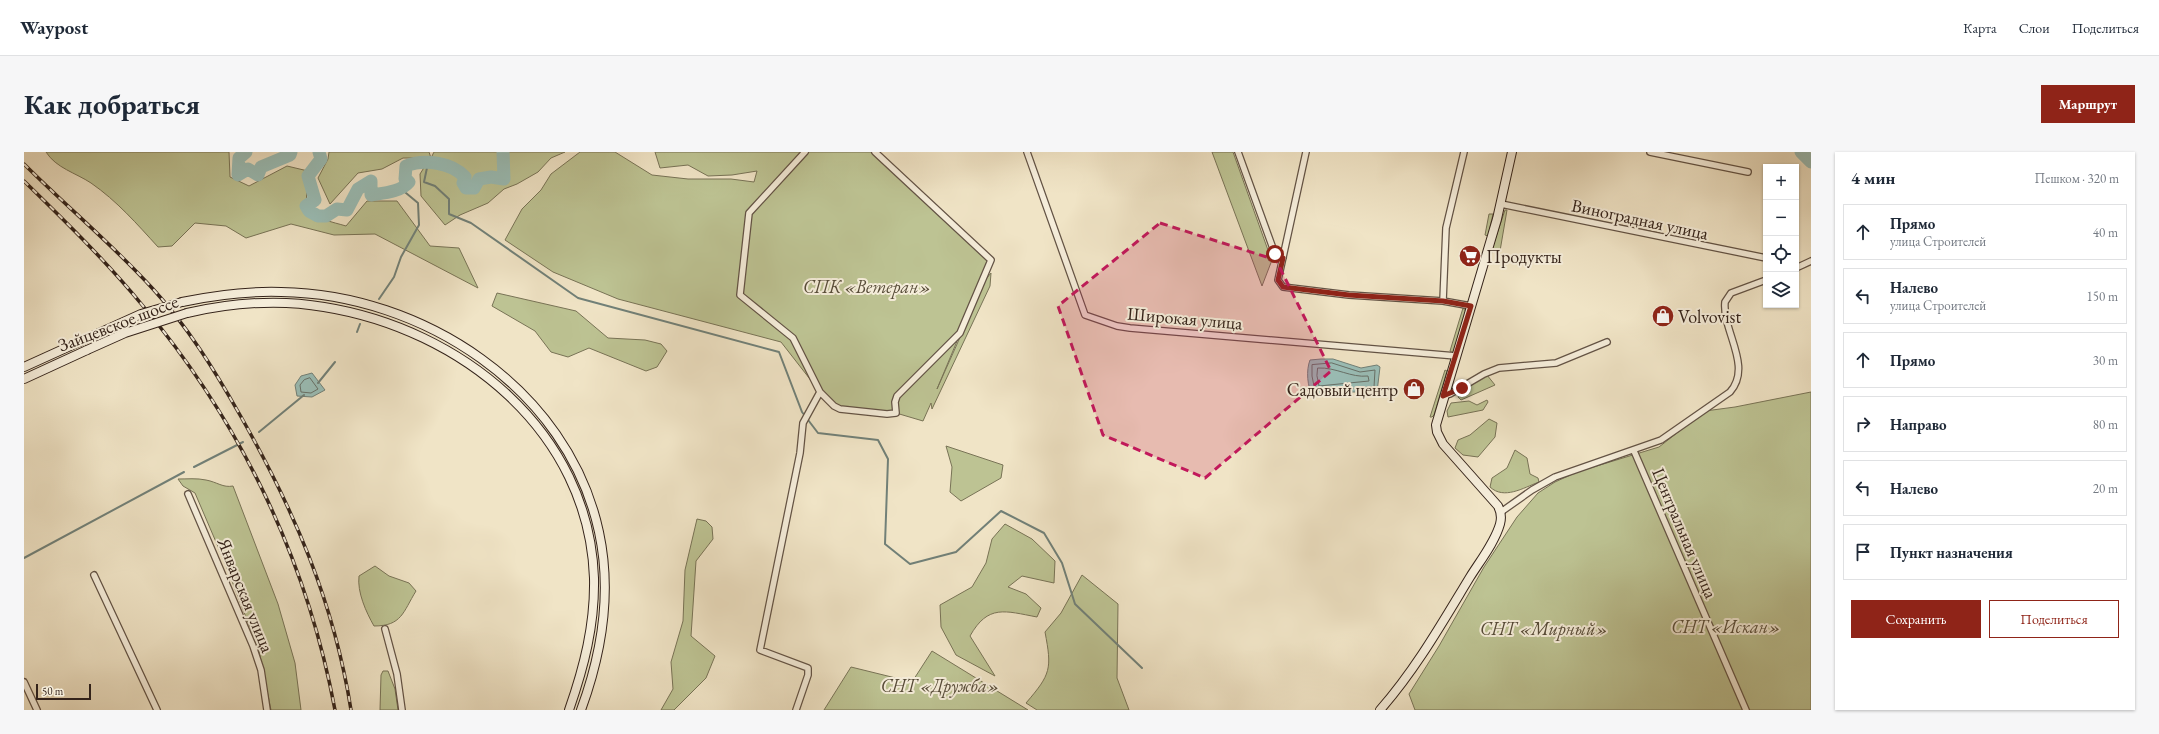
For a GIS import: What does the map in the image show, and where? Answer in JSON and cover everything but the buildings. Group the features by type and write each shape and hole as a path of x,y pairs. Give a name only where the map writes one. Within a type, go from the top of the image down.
{"main road":[{"path":"1380,710 1413,670 1499,528 1501,512 1439,437 1436,425 1443,396 1504,205 1512,152"},
{"name":"Зайцевское шоссе","path":"24,367 130,319 172,305 222,295 282,292 333,297 405,317 441,334 474,353 507,379 536,407 558,435 574,464 588,495 599,532 604,562 605,603 598,657 581,710"},
{"name":"Зайцевское шоссе","path":"24,379 125,333 186,313 236,305 290,304 324,307 368,317 413,333 443,348 479,371 500,388 525,412 550,443 562,465 579,504 587,535 593,570 593,608 590,637 584,666 569,710"}],"street":[{"path":"805,152 749,213 740,295 793,338 820,392 834,406 840,409 887,414 896,413 895,402 898,396 960,333 991,260 875,152"},
{"name":"Широкая улица","path":"1027,152 1085,315 1117,326 1130,328 1456,356"},
{"path":"1238,152 1275,254 1283,258"},
{"path":"1306,152 1278,280 1283,287 1349,295 1443,301 1471,306"},
{"path":"1443,301 1446,228 1464,152"},
{"path":"1650,152 1748,172"},
{"name":"Виноградная улица","path":"1504,205 1763,257"},
{"path":"1799,267 1811,261"},
{"path":"1501,512 1532,490 1555,477 1635,453 1661,440 1735,386 1739,373 1725,302 1731,293 1763,281"},
{"path":"1443,396 1450,394 1484,374 1499,368 1556,363 1607,342"},
{"path":"796,710 808,675 808,668 760,650 800,453 801,429 820,392"},
{"name":"Центральная улица","path":"1635,453 1746,710"},
{"name":"Январская улица","path":"188,494 253,646 261,670 267,710"},
{"path":"94,575 157,710"},
{"path":"385,629 396,674 402,710"},
{"path":"24,682 37,710"}],"highlighted area":[{"path":"1160,223 1276,260 1331,371 1205,478 1103,435 1058,306"}],"green space":[{"path":"46,152 229,152 230,177 249,186 287,166 308,171 306,206 313,214 346,226 367,201 397,201 430,246 459,248 478,288 375,234 334,235 291,224 246,238 226,226 195,223 172,246 158,247 109,197 91,183 55,162"},
{"path":"329,152 429,152 431,158 434,152 565,152 551,158 538,172 517,184 504,189 488,203 460,215 445,225 421,196 420,174 430,158 403,158 382,169 358,173 330,204 318,178 328,159"},
{"name":"СПК «Ветеран»","path":"580,152 615,152 652,175 688,179 731,179 754,182 757,171 732,175 708,176 688,165 660,168 655,152 875,152 991,260 937,389 986,279 991,273 990,286 932,409 931,403 923,421 896,413 840,409 820,392 781,342 618,299 553,272 505,240 522,209 541,190 551,174"},
{"path":"1212,152 1233,152 1269,253 1266,255 1269,261 1272,260 1262,286"},
{"path":"1505,210 1507,210 1500,251 1497,253 1492,249"},
{"path":"1489,214 1493,214 1488,236 1485,235"},
{"path":"497,293 576,311 608,338 645,340 661,344 667,351 657,367 646,371 589,348 568,357 551,352 535,331 492,306"},
{"path":"1463,308 1467,313 1453,353 1450,351"},
{"path":"1445,370 1447,371 1434,415 1430,417"},
{"path":"1487,375 1495,385 1461,400 1458,397 1461,392"},
{"path":"1811,392 1811,710 1415,710 1409,694 1439,646 1484,567 1517,517 1538,493 1555,482 1577,472 1659,447 1705,411 1735,407"},
{"path":"1487,400 1488,402 1483,410 1448,417 1447,411 1451,403 1469,401 1477,405"},
{"path":"1489,419 1497,423 1495,437 1478,457 1463,455 1455,448 1458,440 1470,435"},
{"path":"946,446 1003,465 1001,478 961,501 950,492 952,467"},
{"path":"1515,450 1527,458 1530,474 1538,478 1539,482 1514,492 1501,493 1495,491 1490,487 1492,478 1507,468"},
{"path":"178,479 203,479 223,486 233,486 278,604 295,663 301,710 271,710 259,651 225,563 195,493 183,486"},
{"path":"697,519 706,521 712,527 713,539 696,561 691,636 715,656 706,678 674,710 661,710 673,689 671,662 683,621 685,570"},
{"path":"1005,524 1032,539 1055,561 1054,583 1022,576 1008,587 1026,594 1041,608 1037,617 1016,613 998,612 991,614 984,619 970,636 995,676 956,655 941,627 940,605 972,587 986,563 992,539"},
{"path":"375,566 389,576 409,583 416,591 401,616 391,623 374,626 368,615 359,589 359,576"},
{"path":"1082,575 1118,604 1117,678 1129,710 1037,710 1026,703 1045,678 1048,670 1049,663 1045,632 1061,613"},
{"name":"СНТ «Дружба»","path":"932,651 1028,710 824,710 851,667 912,682"},
{"path":"383,671 388,671 395,689 398,710 380,710 381,675"}],"water":[{"path":"1333,359 1361,368 1377,365 1380,367 1377,392 1342,392 1313,396 1308,383 1309,364 1310,360"},
{"path":"312,373 325,390 312,397 297,396 295,385 301,376"}],"waterway":[{"path":"246,152 239,158 238,175 248,169 258,175 261,167 290,155 291,152"},
{"path":"319,152 321,159 308,176 315,200 306,206 309,211 318,216 326,216 337,209 347,210 358,189 371,181 371,195 392,192 401,188 409,182 405,179 406,166 413,164 429,162 452,168 465,177 463,183 466,188 474,188 479,179 491,177 504,179 503,152"},
{"path":"1801,152 1811,162"},
{"path":"428,163 424,182 435,186 449,199 449,214 471,223 578,298 779,352 802,412 818,433 878,440 888,459 885,544 910,564 956,552 1001,511 1044,533 1062,563 1075,604 1142,668"},
{"path":"379,299 394,277 401,257 419,225 418,203 400,188"},
{"path":"357,332 360,324"},
{"path":"318,383 335,362"},
{"path":"259,432 304,395"},
{"path":"194,467 243,442"},
{"path":"24,558 184,472"}],"railway":[{"path":"24,164 122,257 153,289 189,334 221,382 278,486 309,558 323,594 334,632 344,670 351,710"},
{"path":"24,181 100,258 143,306 178,351 210,397 239,446 265,496 288,547 307,600 323,654 335,710"}],"place":[{"name":"Продукты","path":"1470,256"},
{"name":"Volvovist","path":"1663,316"},
{"name":"Садовый центр","path":"1414,389"}],"route":[{"path":"1275,254 1283,258 1278,280 1283,287 1349,295 1443,301 1471,306 1443,396 1462,388"}],"park label":[{"name":"СНТ «Искан»","path":"1726,626"},
{"name":"СНТ «Мирный»","path":"1544,628"}]}
